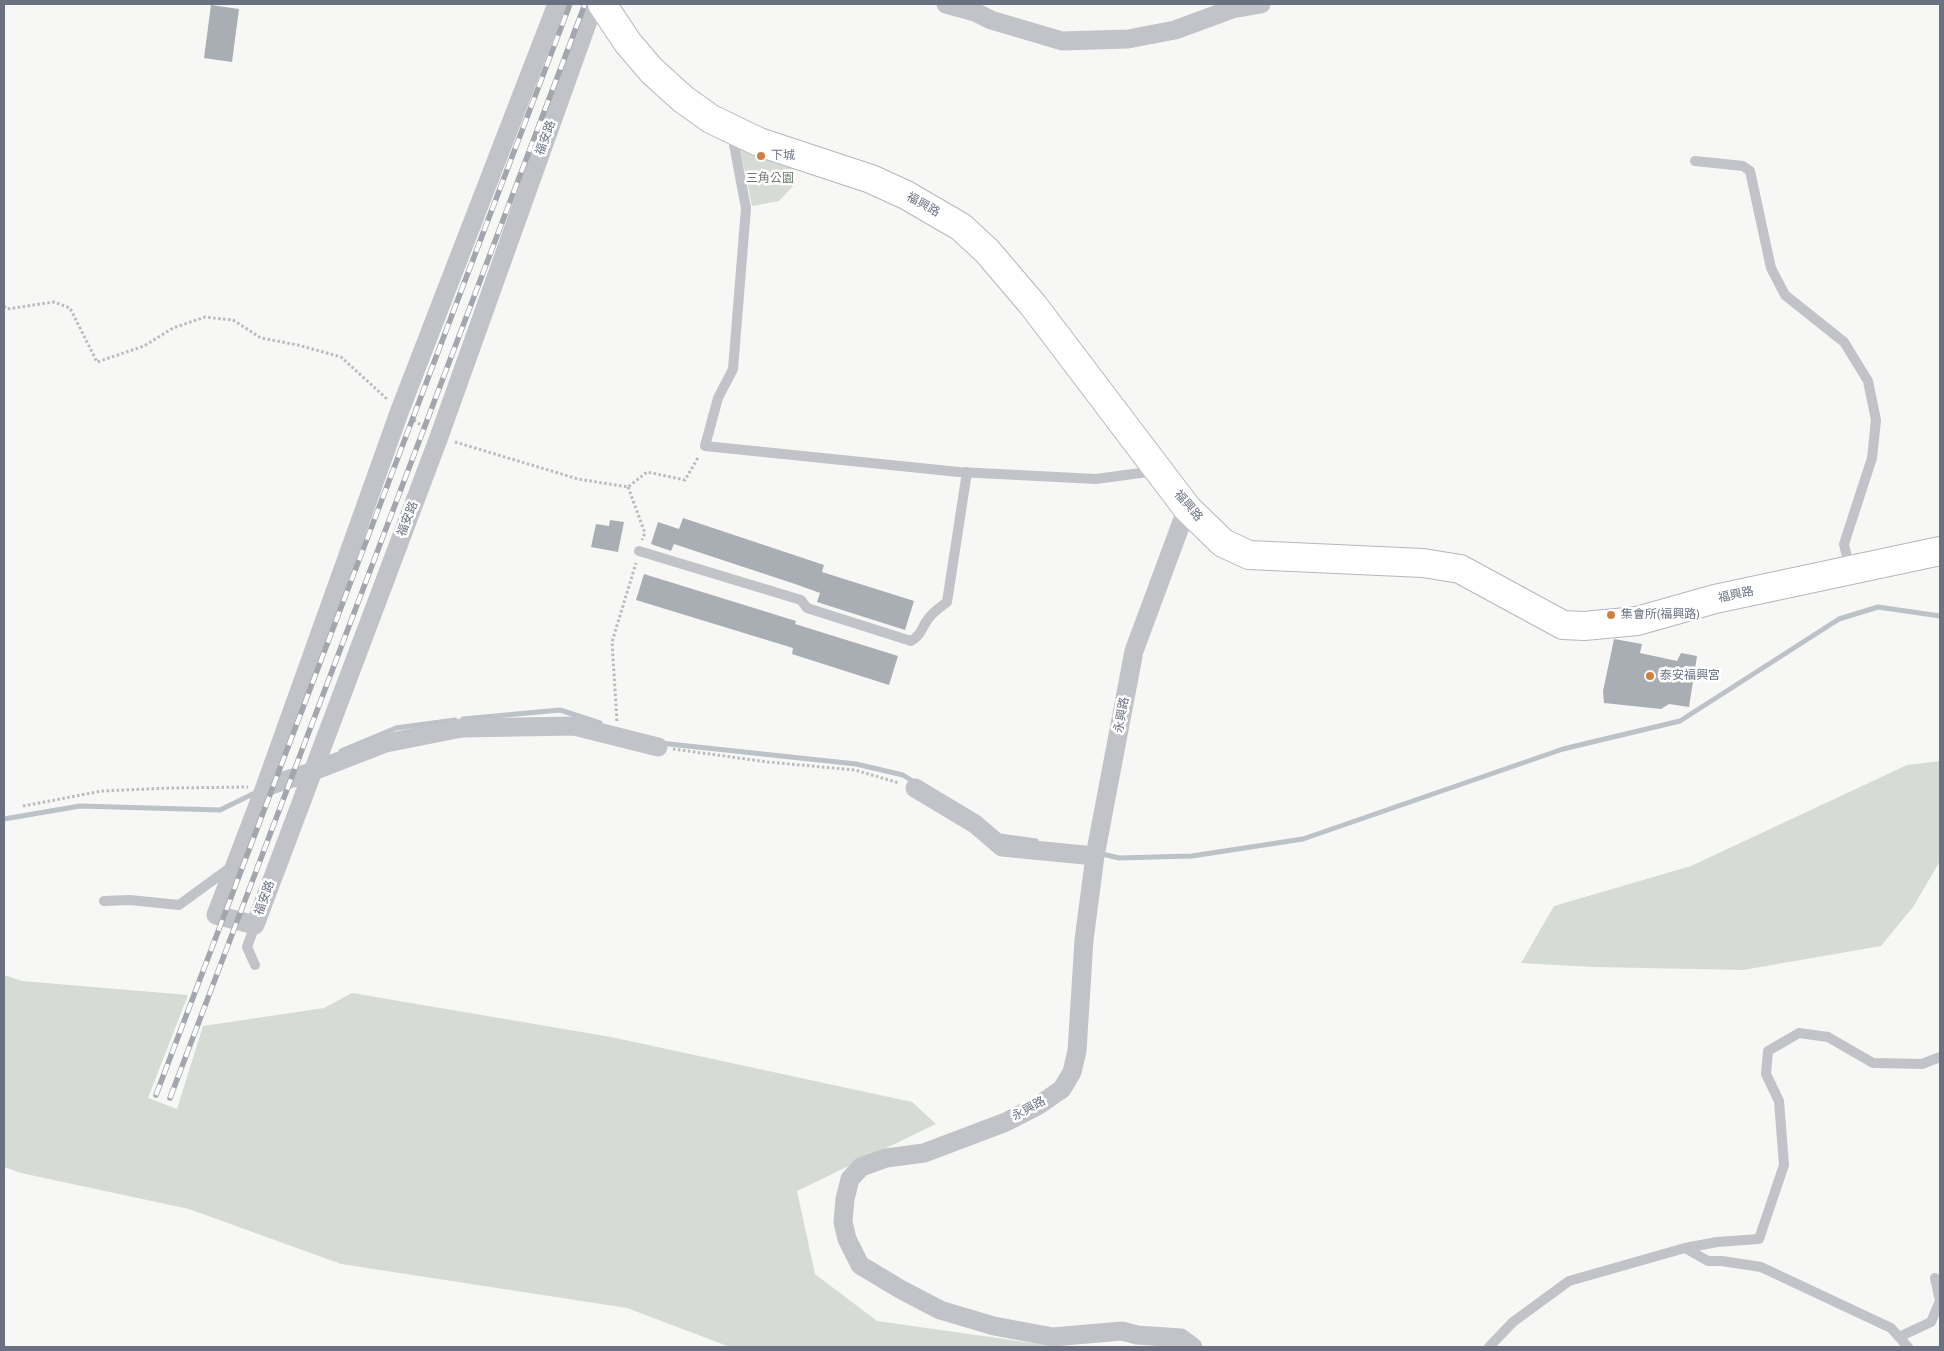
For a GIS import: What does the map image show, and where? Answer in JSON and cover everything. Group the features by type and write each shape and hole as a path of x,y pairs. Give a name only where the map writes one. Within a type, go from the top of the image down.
{"street":[{"name":"福安路","path":"557,4 400,410 265,787 216,916 255,925 311,772 439,437 594,4"},
{"name":"福興路","path":"602,4 628,43 652,71 683,99 711,119 759,142 871,180 906,195 961,226 987,250 1033,305 1187,508 1223,543 1249,555 1423,563 1460,570 1563,625 1584,626 1637,621 1715,599 1940,551"},
{"path":"946,4 975,12 991,20 1062,41 1128,39 1175,30 1232,9 1261,4"},
{"name":"永興路","path":"1187,508 1134,650 1095,856 1084,940 1077,1052 1072,1072 1062,1090 1039,1105 1006,1122 924,1153 886,1158 860,1167 850,1179 845,1199 843,1222 846,1239 860,1265 900,1290 940,1310 994,1326 1053,1337 1122,1331 1137,1335 1182,1338 1194,1347"},
{"path":"265,787 311,772 386,743 462,728 574,726 658,747"},
{"path":"916,788 975,824 1002,847 1095,856"}],"lane":[{"path":"731,129 746,208 733,369 718,398 705,446 967,472 1096,479 1158,470"},
{"path":"1695,161 1743,166 1750,171 1771,268 1785,295 1844,342 1868,381 1876,420 1872,458 1844,544 1850,571"},
{"path":"639,551 801,600 807,608 911,641 921,632 935,611 947,602 967,472"},
{"path":"104,902 130,900 179,906 236,863"},
{"path":"255,925 247,947 255,965"},
{"path":"1489,1347 1513,1322 1569,1281 1685,1248 1717,1242 1759,1239 1784,1165 1779,1102 1766,1074 1768,1051 1799,1033 1828,1037 1873,1063 1922,1064 1940,1056"},
{"path":"1685,1248 1708,1260 1762,1267 1891,1328 1908,1347"},
{"path":"1899,1337 1931,1322 1940,1301 1935,1278"}],"path":[{"path":"4,306 7,309 54,302 70,308 98,362 144,346 173,328 205,318 233,320 261,338 298,345 341,357 400,410 439,437 578,479 628,487 647,472 685,480 705,446"},
{"path":"618,737 612,642 645,532 628,487"},
{"path":"658,747 768,762 855,770 916,788"},
{"path":"23,806 102,791 265,787"}],"green space":[{"name":"三角公園","path":"739,145 795,166 793,186 779,201 752,206"},
{"path":"1940,761 1940,861 1913,907 1881,946 1743,970 1594,967 1521,963 1554,906 1691,866 1907,765"},
{"path":"4,975 22,981 188,995 148,1098 177,1109 203,1026 324,1008 352,993 611,1037 912,1102 936,1124 797,1191 815,1274 877,1321 1061,1347 730,1347 627,1308 341,1264 189,1209 21,1173 4,1167"}],"building":[{"path":"211,5 239,9 232,62 204,58"},
{"path":"683,518 824,565 822,572 914,601 905,630 817,602 820,593 795,584 674,544 671,551 651,544 658,522 679,529"},
{"path":"610,520 624,522 618,552 591,547 596,524 609,526"},
{"path":"644,574 796,621 795,624 898,656 889,685 792,654 793,648 636,600"},
{"name":"泰安福興宮","path":"1614,639 1642,644 1640,653 1677,661 1681,653 1697,656 1689,707 1669,704 1661,709 1604,703 1603,691"}],"waterway":[{"path":"1098,853 1119,858 1192,856 1303,839 1563,749 1680,721 1839,619 1878,607 1940,616"},
{"path":"463,719 560,710 600,723"},
{"path":"341,751 396,728 455,720"},
{"path":"660,743 856,764 903,775 914,782"},
{"path":"4,819 80,806 220,810 257,792"},
{"path":"1000,836 1036,841"}],"railway":[{"path":"156,1095 570,4"},
{"path":"170,1098 585,4"}],"place":[{"name":"下城","path":"761,156"},
{"name":"集會所(福興路)","path":"1611,615"},
{"name":"泰安福興宮","path":"1650,676"}]}
